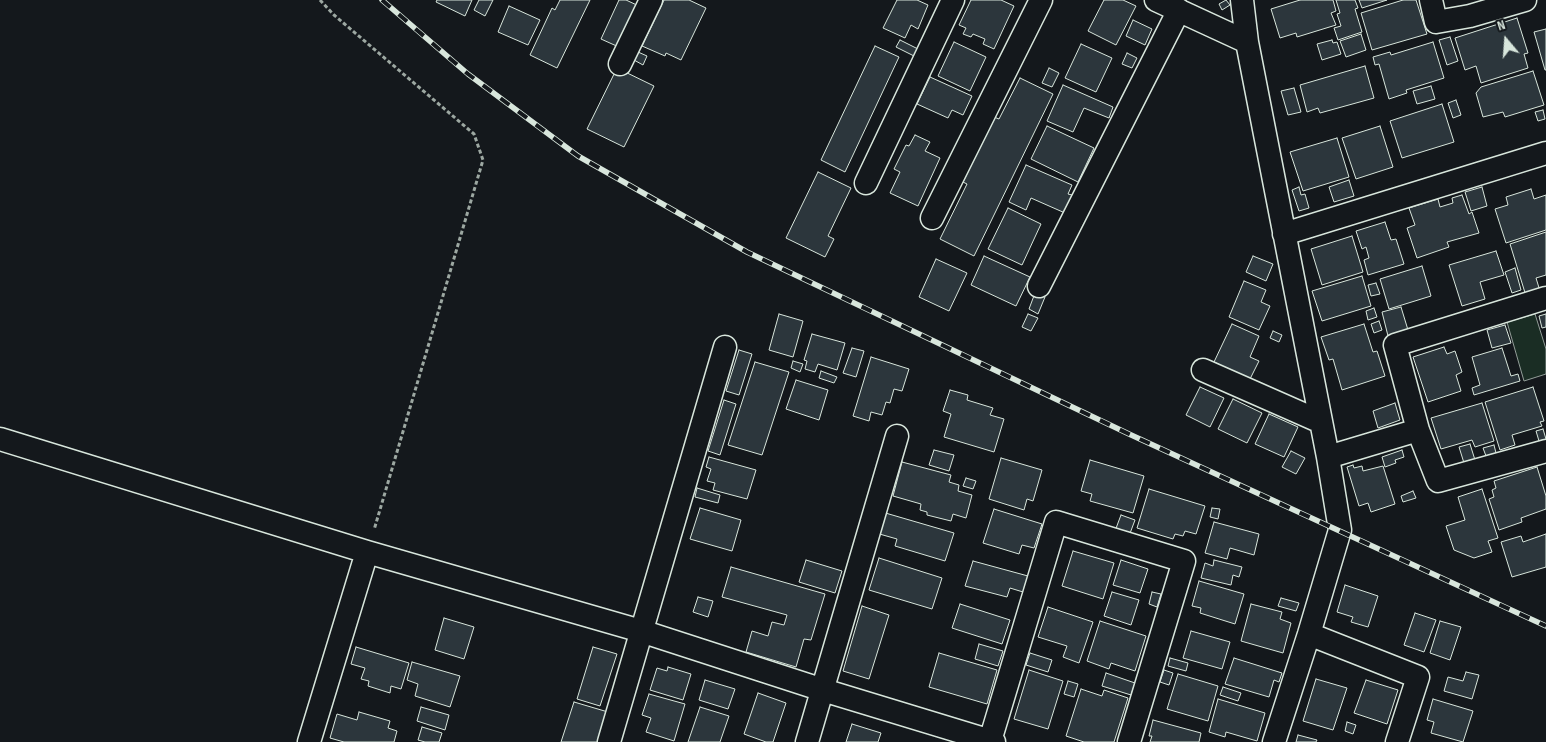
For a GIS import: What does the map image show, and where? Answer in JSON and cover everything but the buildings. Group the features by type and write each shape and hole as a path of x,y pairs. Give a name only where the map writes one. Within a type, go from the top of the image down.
{"street":[{"path":"620,64 651,0"},
{"path":"866,183 953,0"},
{"path":"932,218 1041,0"},
{"path":"1156,0 1247,42"},
{"path":"1242,0 1247,42 1328,457 1340,530 1274,742"},
{"path":"1431,0 1436,22 1470,16 1525,0"},
{"path":"1040,286 1179,10"},
{"path":"1284,234 1546,153"},
{"path":"1546,298 1395,345 1418,430 1438,481 1546,451"},
{"path":"609,742 725,347"},
{"path":"1203,370 1321,422"},
{"path":"1328,457 1418,430"},
{"path":"807,742 897,436"},
{"path":"0,439 368,552 641,631 823,690 992,741 1056,522 1184,561 1129,742"},
{"path":"309,742 368,552"},
{"path":"1309,634 1418,676 1397,742"}],"path":[{"path":"320,0 334,15 474,134 482,160 368,552"}],"green space":[{"path":"1535,314 1546,349 1546,374 1524,381 1507,322"}],"railway":[{"path":"382,0 468,74 578,156 747,252 1129,434 1546,626"}]}
